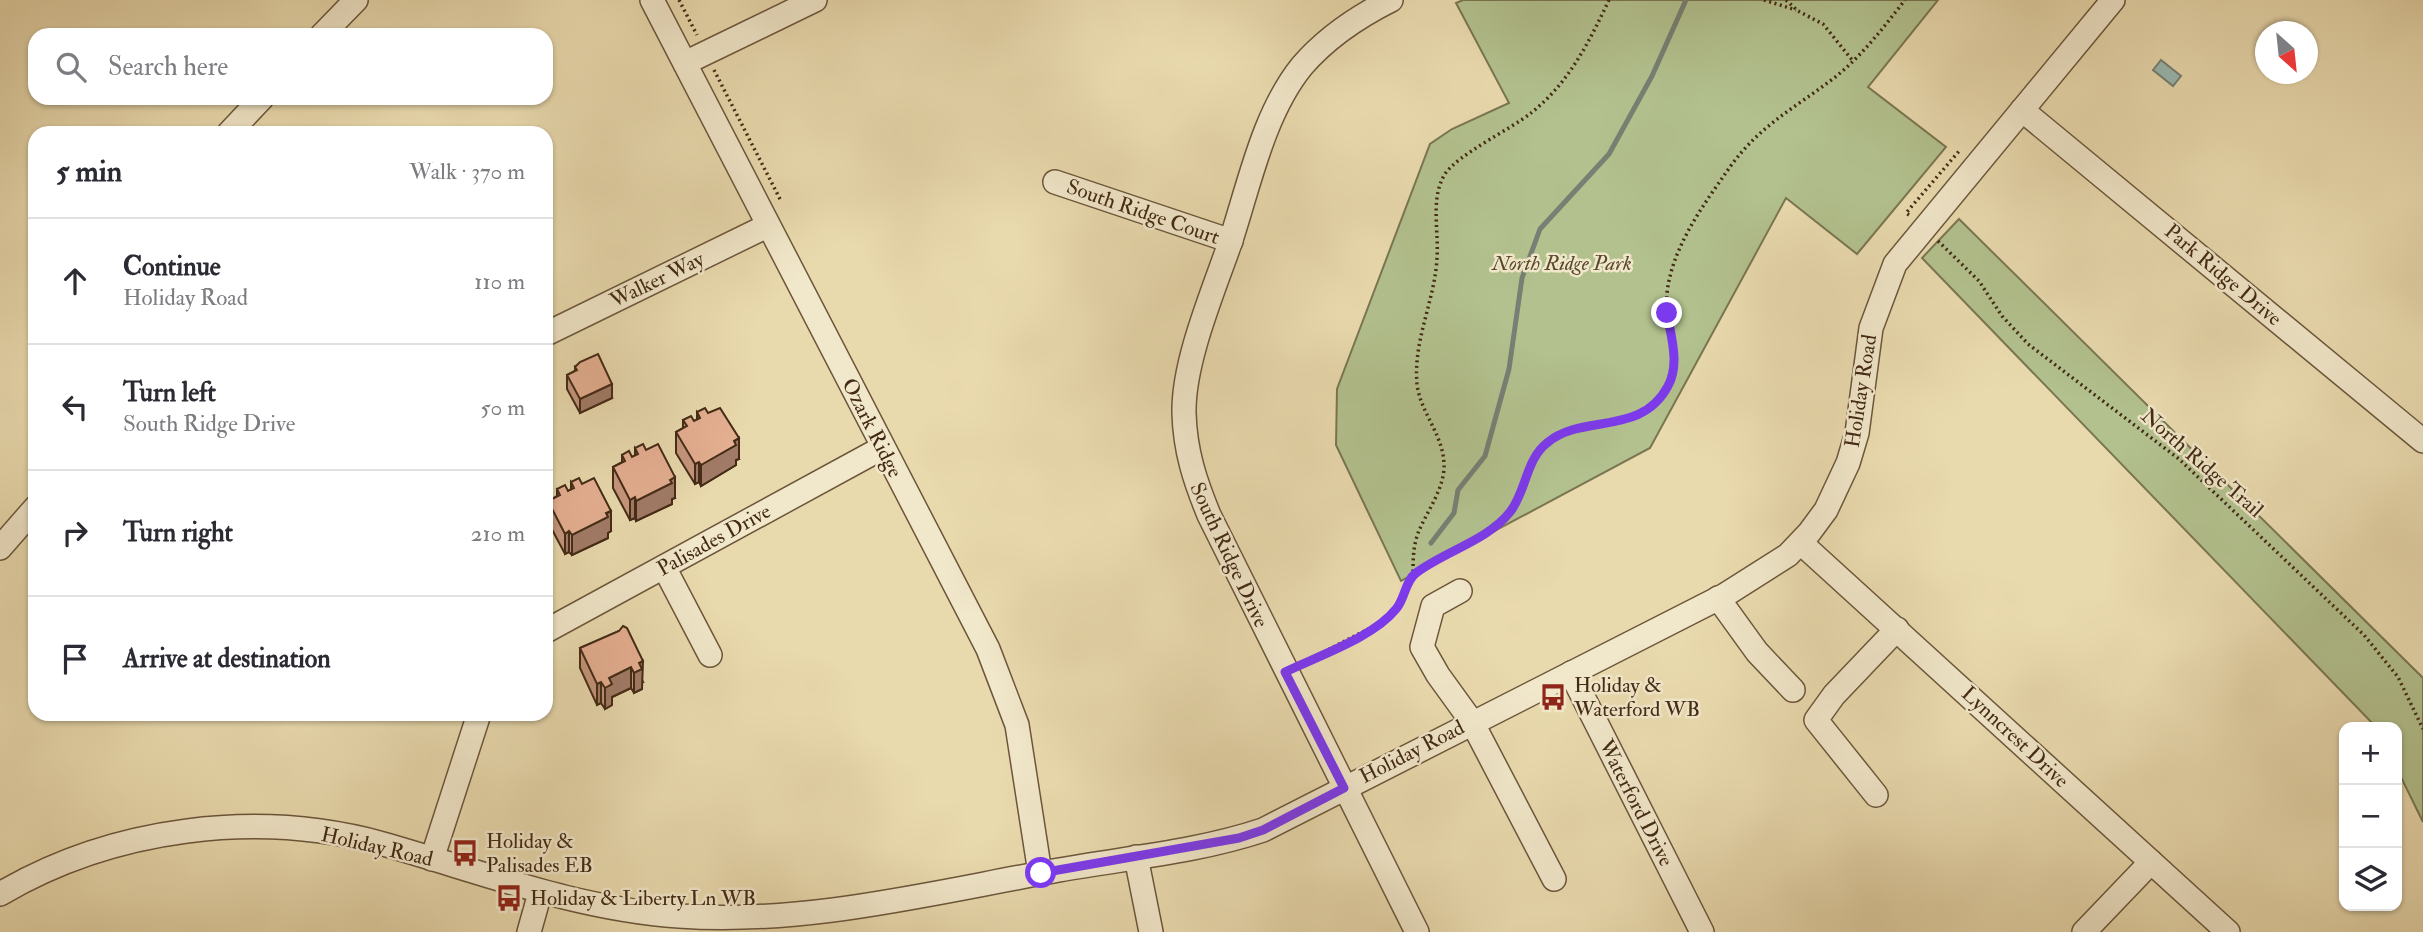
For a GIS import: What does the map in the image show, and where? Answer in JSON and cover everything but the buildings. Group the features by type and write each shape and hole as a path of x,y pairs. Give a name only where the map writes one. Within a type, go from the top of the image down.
{"street":[{"path":"329,28 356,0"},
{"name":"Ozark Ridge","path":"652,0 988,649 1017,725 1041,873"},
{"path":"685,63 815,0"},
{"name":"South Ridge Drive","path":"1391,0 1329,38 1289,85 1260,153 1231,241 1186,382 1184,411 1187,457 1209,515 1285,672 1418,932"},
{"name":"Holiday Road","path":"0,894 74,856 132,840 245,827 295,829 356,838 540,893 632,912 750,925 1239,838 1263,830 1718,598 1769,569 1801,543 1825,510 1848,463 1857,433 1871,328 1878,304 1914,220 2022,110 2113,0"},
{"path":"236,126 255,105"},
{"name":"Park Ridge Drive","path":"2022,110 2423,441"},
{"name":"South Ridge Court","path":"1055,182 1231,241"},
{"name":"Walker Way","path":"553,331 767,226"},
{"name":"Palisades Drive","path":"553,627 882,448"},
{"path":"0,548 28,516"},
{"name":"Lynncrest Drive","path":"1801,543 2228,932"},
{"path":"664,567 710,655"},
{"path":"1460,591 1433,606 1422,647 1438,675 1472,722 1554,879"},
{"path":"1718,598 1757,652 1793,690"},
{"path":"1876,795 1816,720 1834,695 1897,628"},
{"name":"Waterford Drive","path":"1571,673 1702,932"},
{"path":"432,859 477,721"},
{"path":"1136,857 1151,932"},
{"path":"2084,932 2151,862"},
{"path":"529,932 540,893"}],"path":[{"path":"1285,672 1382,622 1397,608 1413,575 1412,556 1418,534 1441,483 1444,466 1440,436 1417,385 1420,338 1437,268 1437,189 1446,171 1531,113 1558,88 1584,51 1609,0"},
{"path":"1764,0 1798,10"},
{"path":"1786,0 1823,24 1853,61"},
{"path":"1413,575 1493,528 1509,514 1520,497 1537,454 1547,442 1566,432 1633,417 1656,402 1668,386 1675,369 1667,313 1670,277 1681,246 1704,205 1733,163 1764,128 1853,61 1905,0"},
{"name":"North Ridge Trail","path":"1914,220 1979,281 2002,316 2028,344 2179,459 2364,635 2398,677 2423,730"}],"green space":[{"name":"North Ridge Park","path":"1463,0 1938,0 1868,87 1946,147 1857,254 1786,198 1650,448 1401,581 1336,445 1337,389 1430,144 1452,129 1509,103 1456,3"},
{"path":"1959,219 2423,678 2423,822 2402,779 2402,722 2371,722 1922,258"}],"water":[{"path":"2161,60 2181,76 2173,86 2153,70"}],"waterway":[{"path":"1431,543 1454,513 1458,490 1485,456 1509,369 1522,278 1540,229 1609,154 1652,76 1686,0"}],"place":[{"name":"Holiday & Waterford WB","path":"1553,697"},
{"name":"Holiday & Palisades EB","path":"465,853"},
{"name":"Holiday & Liberty Ln WB","path":"509,898"}],"route":[{"path":"1041,873 1239,838 1263,830 1344,788 1285,672 1382,622 1397,608 1413,575 1493,528 1509,514 1520,497 1537,454 1547,442 1566,432 1633,417 1656,402 1668,386 1675,369 1667,313"}]}
